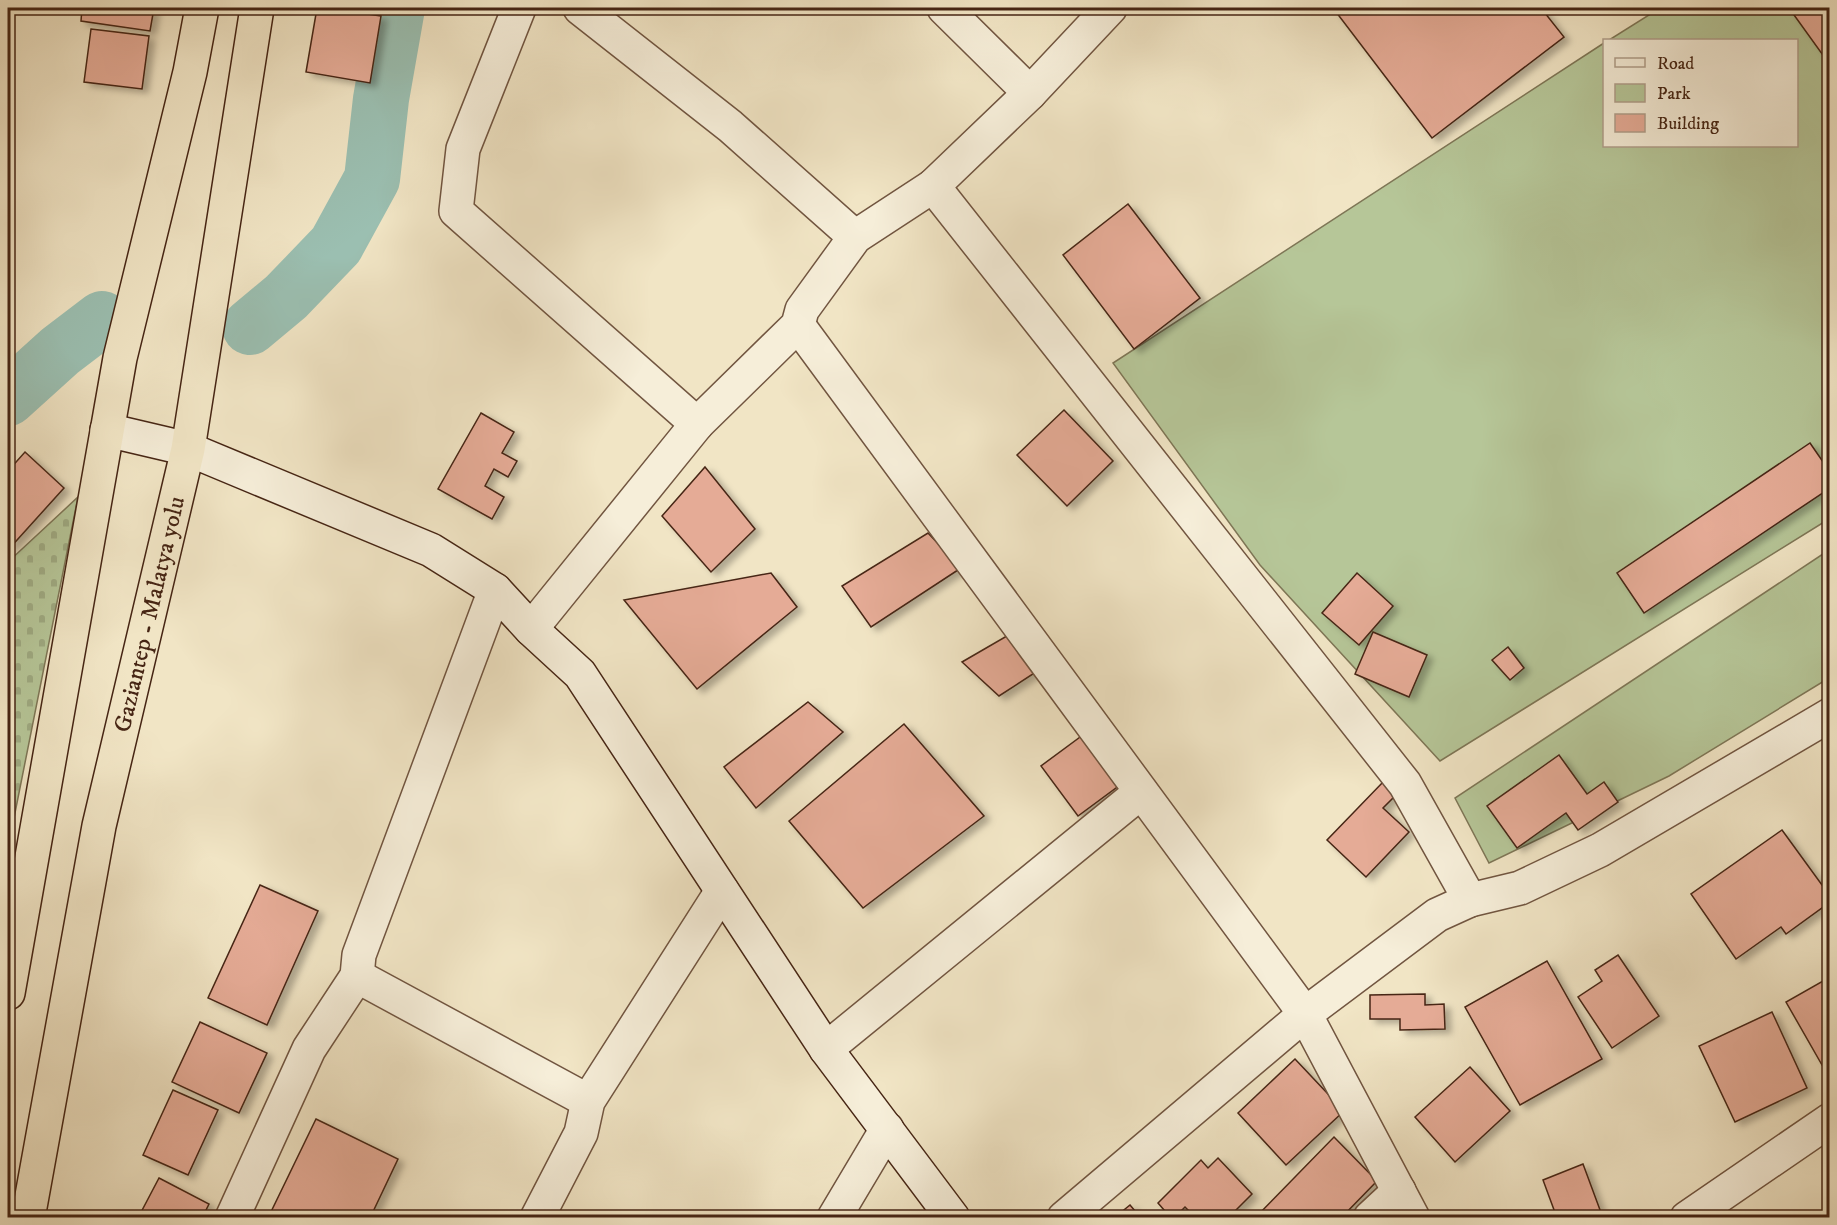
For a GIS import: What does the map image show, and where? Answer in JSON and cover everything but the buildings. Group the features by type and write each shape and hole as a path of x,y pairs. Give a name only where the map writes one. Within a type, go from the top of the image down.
{"highway":[{"path":"8,993 120,358 190,72 202,8"},
{"name":"Gaziantep - Malatya yolu","path":"28,1218 99,826 188,449 257,8"}],"street":[{"path":"519,8 463,149 456,211 697,424"},
{"path":"580,8 730,126 855,237"},
{"path":"944,8 1030,93"},
{"path":"531,629 697,424 798,325 802,310 855,237 933,186 1030,93 1110,8"},
{"path":"933,186 1405,784 1470,900"},
{"path":"798,325 1305,1014 1406,1204 1370,1218"},
{"path":"107,430 188,449 431,550 495,590 531,629 580,674 826,1049 953,1218"},
{"path":"232,1218 309,1049 357,976 359,955 495,590"},
{"path":"1064,1218 1305,1014 1437,915 1470,900 1520,888 1600,850 1830,715"},
{"path":"826,1049 1141,792"},
{"path":"537,1218 581,1133 588,1101 722,891"},
{"path":"357,976 588,1101"},
{"path":"1687,1218 1830,1120"},
{"path":"834,1218 887,1129"}],"green space":[{"path":"1660,8 1829,8 1829,519 1440,761 1260,565 1113,363 1603,44 1603,147 1798,147 1798,39 1611,39"},
{"path":"78,497 8,848 8,562"},
{"path":"1829,550 1829,678 1669,776 1489,863 1455,798"}],"waterway":[{"path":"250,327 286,297 336,245 372,179 381,99 397,8"},
{"path":"8,398 60,351 102,319"}]}
